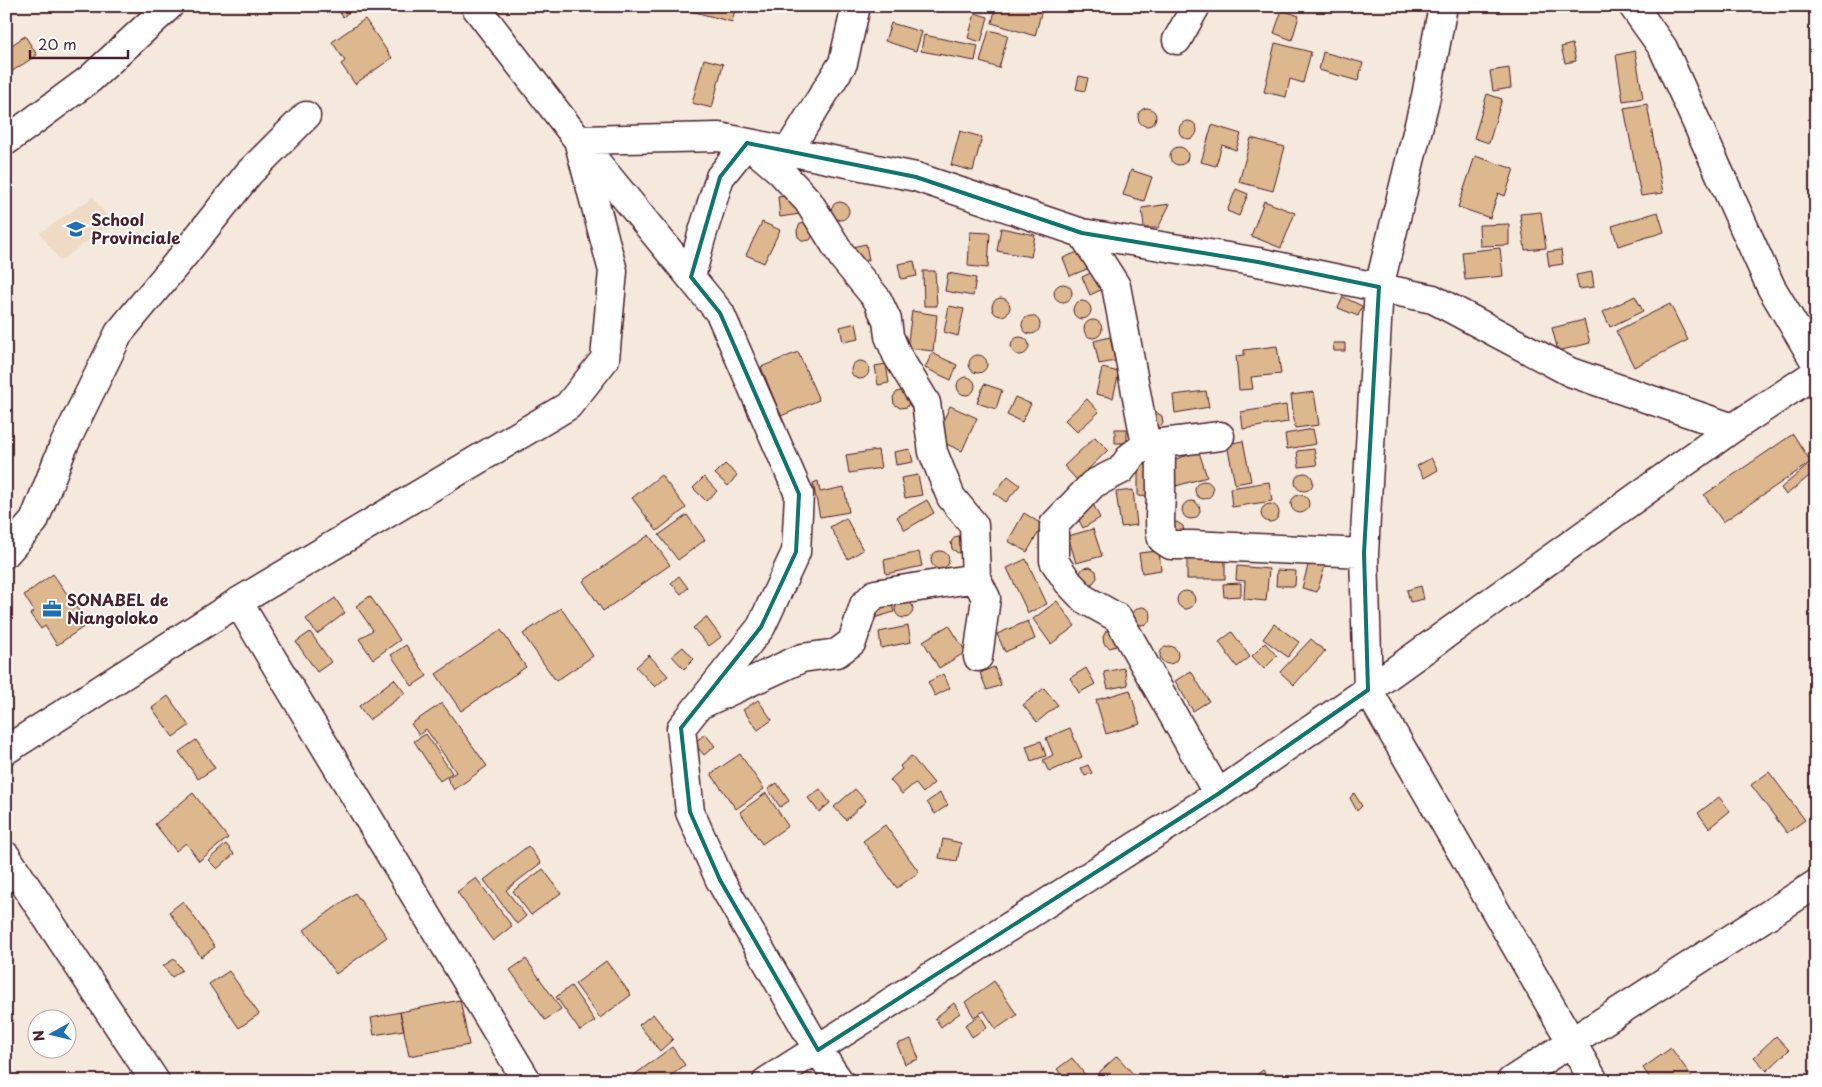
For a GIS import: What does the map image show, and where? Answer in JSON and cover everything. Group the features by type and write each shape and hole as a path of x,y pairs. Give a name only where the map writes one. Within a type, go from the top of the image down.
{"main road":[{"path":"6,141 90,79 169,6"},
{"path":"475,6 578,140 720,313 799,494 796,552 761,627 681,728 690,812 720,880 818,1050 839,1081"},
{"path":"788,151 844,63 856,6"},
{"path":"1176,40 1196,6"},
{"path":"1444,6 1426,96 1379,287 1364,553 1368,690 1594,1081"},
{"path":"1633,6 1664,48 1771,287 1816,363"},
{"path":"6,553 34,521 63,447 119,333 249,172 306,116"},
{"path":"578,140 719,137 916,177 1082,233 1258,262 1433,299 1570,372 1733,428"},
{"path":"6,750 238,602 568,406 604,359 613,271 578,140"},
{"path":"691,277 720,177 747,143"},
{"path":"747,143 780,171 808,201 844,259 877,299 887,320 889,336 896,355 926,403 933,452 951,497 974,525 976,578 986,598 978,657"},
{"path":"1082,233 1116,286 1160,463 1160,529 1162,540 1170,545 1191,544 1364,553"},
{"path":"767,1081 1218,794 1368,690 1733,428 1816,373"},
{"path":"1218,794 1118,618 1084,599 1068,582 1054,561 1054,525 1093,484 1121,470 1131,456 1154,444 1220,436"},
{"path":"699,705 802,658 837,653 852,642 864,605 875,594 976,578"},
{"path":"238,602 527,1081"},
{"path":"6,856 155,1081"},
{"path":"1511,1081 1816,884"}],"highlighted area":[{"path":"747,143 916,177 1082,233 1258,262 1379,287 1364,553 1368,690 1218,794 818,1050 720,880 690,812 681,728 761,627 796,552 799,494 720,313 691,277 720,177"}],"shaded area":[{"name":"School Provinciale","path":"93,197 112,224 60,261 40,233"}],"building":[{"path":"335,6 356,6 343,17"},
{"path":"681,6 736,6 732,22 680,8"},
{"path":"875,6 893,6 892,11"},
{"path":"996,6 1043,6 1035,36 992,23"},
{"path":"1282,10 1299,16 1292,40 1274,33"},
{"path":"975,13 988,17 981,42 968,38"},
{"path":"365,19 392,58 355,84 341,64 345,61 332,42"},
{"path":"891,23 922,32 916,51 885,41"},
{"path":"989,30 1008,35 999,68 980,62"},
{"path":"924,35 978,46 975,61 921,51"},
{"path":"25,36 37,55 8,74 6,72 6,49"},
{"path":"1275,43 1311,52 1303,83 1290,79 1286,97 1264,92"},
{"path":"1572,44 1576,61 1565,63 1561,47"},
{"path":"1635,51 1643,98 1623,101 1616,55"},
{"path":"1323,52 1363,63 1358,81 1319,70"},
{"path":"704,59 723,64 712,108 692,103"},
{"path":"1509,68 1511,88 1493,91 1490,71"},
{"path":"1079,76 1088,78 1085,91 1076,89"},
{"path":"1487,94 1502,99 1489,143 1474,138"},
{"path":"1647,104 1663,193 1641,196 1624,108"},
{"path":"1147,108 1153,111 1156,117 1153,123 1147,126 1141,123 1138,117 1141,111"},
{"path":"1188,121 1194,124 1197,130 1194,136 1188,139 1182,136 1179,130 1182,124"},
{"path":"1212,125 1241,134 1236,150 1222,145 1216,166 1201,162"},
{"path":"960,131 982,137 973,171 951,165"},
{"path":"1251,138 1285,147 1273,191 1239,182"},
{"path":"1179,147 1185,150 1188,156 1185,162 1179,165 1173,162 1170,156 1173,150"},
{"path":"1475,156 1514,169 1505,196 1498,193 1490,218 1458,207"},
{"path":"1131,170 1152,177 1144,201 1123,195"},
{"path":"1236,189 1248,194 1239,216 1227,211"},
{"path":"798,194 800,214 780,217 778,197"},
{"path":"1264,201 1295,213 1281,248 1251,236"},
{"path":"840,202 846,205 849,211 846,217 840,220 834,217 831,211 834,205"},
{"path":"1170,204 1158,228 1144,228 1142,208"},
{"path":"1541,212 1546,248 1525,250 1520,214"},
{"path":"1658,212 1664,232 1618,246 1612,226"},
{"path":"762,222 780,230 764,263 746,255"},
{"path":"807,223 814,234 810,240 803,241 798,237 797,230 800,224"},
{"path":"1509,224 1509,245 1480,246 1479,225"},
{"path":"1001,228 1035,235 1031,257 997,251"},
{"path":"970,232 990,233 988,268 968,266"},
{"path":"866,244 869,260 855,262 852,247"},
{"path":"1500,248 1503,276 1465,280 1462,252"},
{"path":"1561,250 1563,264 1549,266 1547,252"},
{"path":"1080,251 1087,269 1070,276 1063,258"},
{"path":"914,261 917,276 901,279 898,264"},
{"path":"1099,269 1107,287 1090,295 1082,277"},
{"path":"923,271 935,271 937,306 924,306"},
{"path":"1592,272 1594,287 1579,289 1576,275"},
{"path":"948,273 976,278 973,296 945,291"},
{"path":"1063,284 1069,287 1072,293 1069,299 1063,302 1057,299 1054,293 1057,287"},
{"path":"1635,296 1643,311 1610,327 1603,312"},
{"path":"1343,297 1362,306 1358,316 1338,308"},
{"path":"1001,298 1007,301 1010,307 1007,313 1001,316 995,313 992,307 995,301"},
{"path":"1082,301 1088,304 1091,310 1088,316 1082,319 1076,316 1073,310 1076,304"},
{"path":"1670,304 1688,340 1634,367 1616,331"},
{"path":"949,306 964,309 958,336 944,332"},
{"path":"912,311 937,315 933,351 907,348"},
{"path":"1031,316 1037,319 1040,325 1037,331 1031,334 1025,331 1022,325 1025,319"},
{"path":"1093,320 1099,323 1102,329 1099,335 1093,338 1087,335 1084,329 1087,323"},
{"path":"1584,320 1590,343 1558,351 1552,328"},
{"path":"856,323 859,339 843,342 840,327"},
{"path":"1020,337 1026,340 1029,346 1026,352 1020,355 1014,352 1011,346 1014,340"},
{"path":"1110,337 1115,361 1099,364 1094,341"},
{"path":"1333,343 1345,343 1345,351 1334,351"},
{"path":"1277,346 1281,374 1251,377 1253,389 1239,390 1236,356 1244,355 1244,350"},
{"path":"798,352 819,400 781,416 761,367"},
{"path":"932,353 957,365 951,380 925,368"},
{"path":"978,355 984,358 987,364 984,370 978,373 972,370 969,364 972,358"},
{"path":"860,361 866,364 869,370 866,376 860,379 854,376 851,370 854,364"},
{"path":"886,364 889,383 878,385 875,366"},
{"path":"1102,368 1119,372 1113,398 1096,394"},
{"path":"966,377 972,380 975,386 972,392 966,395 960,392 957,386 960,380"},
{"path":"984,384 1002,390 996,409 977,403"},
{"path":"904,390 910,401 907,407 900,408 894,404 893,397 897,392"},
{"path":"1206,391 1209,407 1175,413 1173,395"},
{"path":"1314,392 1319,425 1295,428 1291,395"},
{"path":"1015,397 1031,404 1022,422 1007,415"},
{"path":"1087,399 1099,412 1077,432 1065,420"},
{"path":"1286,405 1288,422 1243,429 1241,412"},
{"path":"950,406 977,418 962,451 935,439"},
{"path":"1156,412 1162,416 1163,423 1159,428 1152,430 1149,414"},
{"path":"1115,429 1127,429 1127,443 1115,443"},
{"path":"1313,429 1316,444 1287,449 1285,434"},
{"path":"1793,434 1811,462 1723,522 1704,495"},
{"path":"1095,437 1108,450 1077,480 1064,466"},
{"path":"1243,441 1251,481 1235,484 1227,444"},
{"path":"910,449 913,462 896,465 894,452"},
{"path":"1314,449 1317,465 1299,467 1297,451"},
{"path":"878,450 881,468 849,473 846,455"},
{"path":"1199,452 1207,477 1176,486 1169,461"},
{"path":"1431,458 1438,470 1424,478 1417,466"},
{"path":"1138,461 1152,461 1151,497 1138,496"},
{"path":"725,464 737,475 728,486 715,474"},
{"path":"1807,466 1813,473 1786,495 1781,488"},
{"path":"1304,473 1310,476 1313,482 1310,488 1304,491 1298,488 1295,482 1298,476"},
{"path":"661,475 686,508 657,531 632,498"},
{"path":"918,475 922,495 905,498 901,478"},
{"path":"1008,476 1020,485 1006,502 994,493"},
{"path":"704,477 717,491 706,501 693,488"},
{"path":"818,481 820,492 844,487 849,512 820,517 813,483"},
{"path":"1204,481 1210,484 1213,490 1210,496 1204,499 1198,496 1195,490 1198,484"},
{"path":"1269,482 1272,501 1232,507 1230,488"},
{"path":"1133,490 1137,525 1121,527 1116,492"},
{"path":"1300,495 1306,498 1309,504 1306,510 1300,513 1294,510 1291,504 1294,498"},
{"path":"927,500 934,513 905,530 897,517"},
{"path":"1191,501 1197,504 1200,510 1197,516 1191,519 1185,516 1182,510 1185,504"},
{"path":"1093,504 1100,518 1083,528 1075,513"},
{"path":"1270,504 1276,507 1279,513 1276,519 1270,522 1264,519 1261,513 1264,507"},
{"path":"1024,513 1043,525 1027,552 1008,541"},
{"path":"687,515 705,540 678,560 659,535"},
{"path":"846,518 863,550 848,559 830,527"},
{"path":"1177,522 1183,526 1184,533 1173,540 1170,523"},
{"path":"1093,529 1102,556 1076,563 1068,536"},
{"path":"649,535 670,565 603,611 583,581"},
{"path":"962,535 965,552 958,553 952,549 951,542 955,537"},
{"path":"940,551 946,554 949,560 946,566 940,569 934,566 931,560 934,554"},
{"path":"1159,551 1161,570 1142,573 1139,553"},
{"path":"919,552 922,566 886,574 884,560"},
{"path":"1187,554 1225,554 1225,579 1187,579"},
{"path":"1026,559 1047,604 1028,613 1007,568"},
{"path":"1309,562 1325,566 1317,592 1302,588"},
{"path":"1237,566 1269,569 1266,601 1244,599 1245,581 1236,580"},
{"path":"1090,567 1096,571 1097,578 1093,583 1086,585 1079,574 1083,568"},
{"path":"1277,570 1296,571 1295,586 1276,586"},
{"path":"53,574 88,624 57,645 45,626 41,629 30,614 34,611 24,595"},
{"path":"679,576 688,588 681,594 671,583"},
{"path":"1241,583 1241,596 1224,597 1223,584"},
{"path":"1421,586 1424,599 1410,602 1407,590"},
{"path":"1186,591 1192,594 1195,600 1192,606 1186,609 1180,606 1177,600 1180,594"},
{"path":"370,596 400,640 373,659 359,639 373,630 356,606"},
{"path":"335,598 345,613 317,634 306,619"},
{"path":"904,600 910,603 913,609 910,615 904,618 898,615 895,609 898,603"},
{"path":"891,601 894,612 874,618 871,607"},
{"path":"1057,601 1075,626 1051,644 1033,619"},
{"path":"1142,607 1148,610 1151,616 1148,622 1142,625 1136,622 1133,616 1136,610"},
{"path":"561,608 593,656 556,681 523,634"},
{"path":"706,617 721,637 709,646 693,628"},
{"path":"1028,621 1035,639 1005,652 997,634"},
{"path":"1274,624 1299,642 1288,657 1263,639"},
{"path":"949,625 966,652 939,668 923,641"},
{"path":"908,626 911,642 881,648 879,632"},
{"path":"501,630 526,667 461,711 436,674"},
{"path":"1113,630 1120,640 1116,646 1110,648 1104,644 1103,637 1106,631"},
{"path":"310,632 331,662 317,672 296,642"},
{"path":"1232,632 1250,657 1237,667 1219,642"},
{"path":"1311,639 1325,651 1294,685 1280,672"},
{"path":"1265,643 1277,656 1264,669 1252,656"},
{"path":"406,645 427,676 412,686 391,655"},
{"path":"1169,646 1175,649 1178,655 1175,661 1169,664 1163,661 1160,655 1163,649"},
{"path":"683,647 694,659 684,669 672,656"},
{"path":"649,655 668,676 655,687 636,667"},
{"path":"994,667 1001,685 987,690 980,673"},
{"path":"1086,668 1095,684 1079,693 1070,678"},
{"path":"1124,668 1128,685 1108,689 1104,672"},
{"path":"1191,671 1209,701 1193,711 1175,681"},
{"path":"943,674 950,688 935,696 928,682"},
{"path":"394,679 405,693 369,720 359,706"},
{"path":"1044,688 1058,705 1037,722 1023,705"},
{"path":"1130,690 1140,724 1106,734 1096,700"},
{"path":"168,696 189,726 173,737 152,708"},
{"path":"758,700 772,720 758,730 743,710"},
{"path":"442,703 487,766 454,790 447,778 456,772 426,729 419,735 411,724"},
{"path":"1070,728 1082,757 1049,772 1043,760 1053,755 1046,738"},
{"path":"426,734 452,773 440,781 414,741"},
{"path":"705,734 715,746 704,755 694,743"},
{"path":"196,740 215,768 198,779 179,752"},
{"path":"1041,741 1046,756 1031,761 1026,746"},
{"path":"740,754 764,789 736,809 711,774"},
{"path":"911,756 934,783 923,793 915,783 902,794 890,780 902,769 900,766"},
{"path":"1088,765 1092,773 1085,776 1081,768"},
{"path":"1769,772 1805,820 1787,833 1751,785"},
{"path":"777,783 789,801 780,807 768,789"},
{"path":"820,789 830,803 819,812 808,798"},
{"path":"855,789 866,801 846,820 834,807"},
{"path":"193,793 228,838 199,861 186,843 176,851 155,824"},
{"path":"766,793 788,826 762,844 740,812"},
{"path":"940,793 948,805 935,814 927,802"},
{"path":"1354,793 1362,806 1357,811 1350,798"},
{"path":"1719,797 1730,811 1709,828 1698,813"},
{"path":"885,825 919,872 897,888 863,841"},
{"path":"943,839 961,843 957,861 939,858"},
{"path":"226,844 234,854 217,869 208,860"},
{"path":"528,846 541,863 506,890 526,916 517,924 484,880"},
{"path":"543,869 561,893 531,915 513,891"},
{"path":"476,878 512,926 493,941 457,892"},
{"path":"355,893 387,937 336,974 304,930"},
{"path":"183,901 215,947 201,957 169,912"},
{"path":"174,959 182,970 172,977 163,966"},
{"path":"526,959 561,1009 545,1020 510,970"},
{"path":"606,961 631,995 600,1018 575,984"},
{"path":"229,971 259,1014 239,1028 209,984"},
{"path":"994,981 1017,1015 996,1029 984,1011 974,1017 965,1002"},
{"path":"571,986 595,1021 580,1031 556,997"},
{"path":"460,1000 469,1045 409,1056 400,1012"},
{"path":"954,1003 960,1013 941,1027 935,1018"},
{"path":"400,1012 404,1030 374,1035 371,1018"},
{"path":"653,1014 673,1039 660,1051 639,1025"},
{"path":"980,1015 987,1027 972,1037 965,1025"},
{"path":"1776,1036 1789,1050 1767,1071 1754,1057"},
{"path":"911,1039 919,1059 905,1064 897,1044"},
{"path":"672,1047 685,1065 664,1081 626,1081"},
{"path":"1671,1048 1695,1081 1652,1081 1643,1068"},
{"path":"1117,1056 1135,1076 1130,1081 1094,1081 1092,1079"},
{"path":"1072,1058 1090,1081 1066,1081 1057,1069"},
{"path":"1263,1070 1271,1081 1248,1081"}],"place":[{"name":"School Provinciale","path":"76,229"},
{"name":"SONABEL de Niangoloko","path":"52,609"}]}
